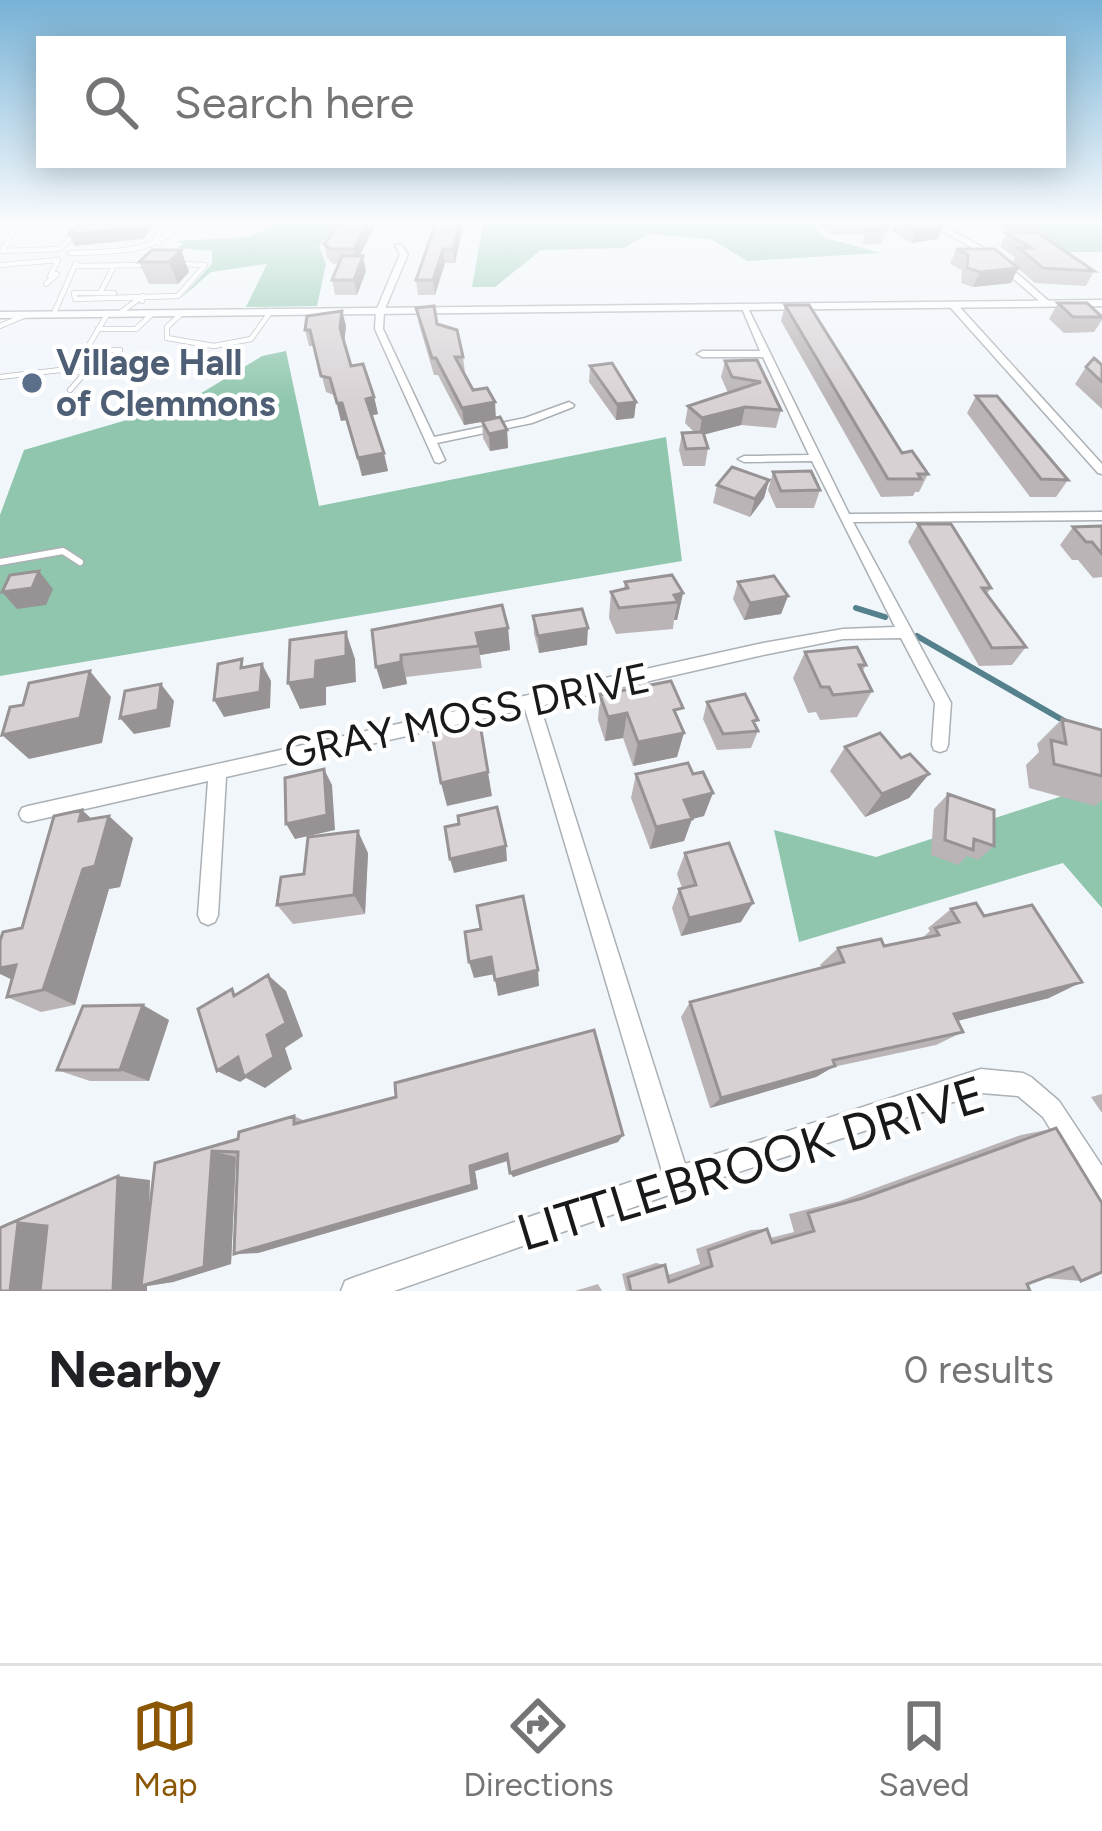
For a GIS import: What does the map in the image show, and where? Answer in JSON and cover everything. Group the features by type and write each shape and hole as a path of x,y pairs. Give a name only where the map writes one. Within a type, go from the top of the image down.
{"street":[{"path":"392,282 380,310 382,340 439,460"},
{"path":"1023,282 1048,304"},
{"path":"0,313 1102,303"},
{"path":"953,305 1102,471"},
{"path":"744,308 845,518 943,703 940,745"},
{"path":"0,313 84,312"},
{"path":"702,354 767,354"},
{"path":"430,442 528,421 569,405"},
{"path":"744,458 815,458"},
{"path":"845,518 1102,516"},
{"name":"GRAY MOSS DRIVE","path":"28,814 843,634 907,632"},
{"path":"531,702 677,1179"},
{"path":"208,915 218,770"},
{"name":"LITTLEBROOK DRIVE","path":"355,1291 677,1179 982,1081 1023,1085 1051,1109 1102,1189"}],"lane":[{"path":"40,296 47,282"},
{"path":"55,310 68,282"},
{"path":"100,293 105,282"},
{"path":"133,296 74,293 73,298 178,296 190,282"},
{"path":"121,312 143,296"},
{"path":"120,350 87,351 98,329 143,296"},
{"path":"183,312 167,327 167,338 214,346 251,339 271,311"},
{"path":"98,329 140,327 154,312"},
{"path":"0,326 27,315"},
{"path":"0,377 60,370 85,373 70,390"},
{"path":"0,562 63,550 80,562"}],"green space":[{"path":"258,282 322,282 317,306 246,307"},
{"path":"473,282 501,282 495,287 472,287"},
{"path":"286,351 319,506 666,437 682,561 0,676 0,515 24,450 185,403 262,356"},
{"path":"1102,783 1102,908 1063,863 799,942 774,830 876,857"}],"building":[{"path":"1058,303 1087,303 1102,317 1073,317"},
{"path":"785,305 809,305 902,453 912,451 928,474 918,474 921,479 888,479"},
{"path":"434,306 437,324 457,330 463,357 455,357 473,390 487,388 495,402 462,408 432,358 416,308"},
{"path":"342,311 340,328 351,366 363,364 374,397 366,399 384,453 358,458 342,403 337,403 330,378 321,376 310,330 305,330 307,316"},
{"path":"1094,358 1102,365 1102,382 1086,367"},
{"path":"757,360 781,410 745,407 702,418 688,406 761,382 732,377 725,361"},
{"path":"612,363 636,402 617,404 590,366"},
{"path":"976,396 997,396 1068,480 1041,479"},
{"path":"500,417 507,430 489,434 482,421"},
{"path":"703,432 708,448 686,449 682,433"},
{"path":"732,467 769,480 755,499 717,485"},
{"path":"811,471 820,490 781,491 773,472"},
{"path":"918,524 951,524 991,588 982,588 1026,647 992,648"},
{"path":"1102,526 1102,554 1073,527"},
{"path":"39,571 32,588 2,592 10,575"},
{"path":"672,575 683,593 674,595 678,602 619,608 611,592 628,588 625,582"},
{"path":"774,576 788,596 750,603 738,582"},
{"path":"502,605 508,628 476,633 479,646 401,655 401,662 376,667 372,630"},
{"path":"582,609 588,628 538,636 533,616"},
{"path":"346,632 346,656 316,661 315,679 288,683 290,640"},
{"path":"857,647 866,665 859,665 872,691 833,695 829,687 821,687 805,652"},
{"path":"242,659 241,668 262,664 260,692 214,700 218,664"},
{"path":"90,671 80,718 2,735 10,707 23,705 29,683"},
{"path":"671,681 683,708 674,710 684,733 638,742 627,713 608,717 600,695"},
{"path":"161,684 158,710 120,718 125,691"},
{"path":"745,694 758,720 753,721 758,731 723,734 707,702"},
{"path":"1062,719 1102,730 1102,776 1054,764 1051,740 1066,744"},
{"path":"480,724 488,772 441,783 432,734"},
{"path":"880,733 901,758 910,754 929,774 882,794 845,747"},
{"path":"688,763 693,774 703,772 713,793 684,800 692,819 656,827 636,774"},
{"path":"324,769 327,815 286,824 285,778"},
{"path":"948,794 994,810 994,846 974,839 973,850 945,840"},
{"path":"497,807 506,846 450,859 445,827 459,824 458,816"},
{"path":"82,810 79,821 109,816 95,866 83,869 43,990 7,997 16,965 0,968 3,932 22,928 54,816"},
{"path":"358,831 354,895 277,905 281,877 304,874 308,837"},
{"path":"729,843 753,903 689,918 679,889 696,885 685,853"},
{"path":"523,896 538,970 495,980 491,957 469,962 465,932 481,929 477,906"},
{"path":"976,903 984,916 1032,905 1082,982 954,1014 963,1032 833,1060 835,1066 721,1098 690,1002 844,962 838,948 881,939 884,946 939,935 935,928 959,922 951,909"},
{"path":"268,975 286,1023 267,1035 274,1057 244,1077 238,1057 217,1071 198,1009 232,989 234,996"},
{"path":"143,1005 120,1070 57,1070 83,1006"},
{"path":"594,1030 623,1135 510,1173 507,1154 470,1166 472,1185 234,1254 238,1152 212,1151 204,1267 141,1286 155,1163 238,1139 239,1132 294,1116 294,1124 396,1097 395,1083"},
{"path":"1056,1128 1102,1203 1102,1272 1081,1281 1073,1267 1027,1284 1030,1291 631,1291 628,1277 665,1265 669,1282 712,1266 708,1250 767,1229 772,1243 814,1231 808,1213 863,1198"},
{"path":"118,1176 113,1291 40,1291 47,1226 18,1223 10,1291 0,1291 0,1228"}],"waterway":[{"path":"856,608 885,617"},
{"path":"917,636 1066,722"}],"place":[{"name":"Village Hall of Clemmons","path":"32,383"}]}
